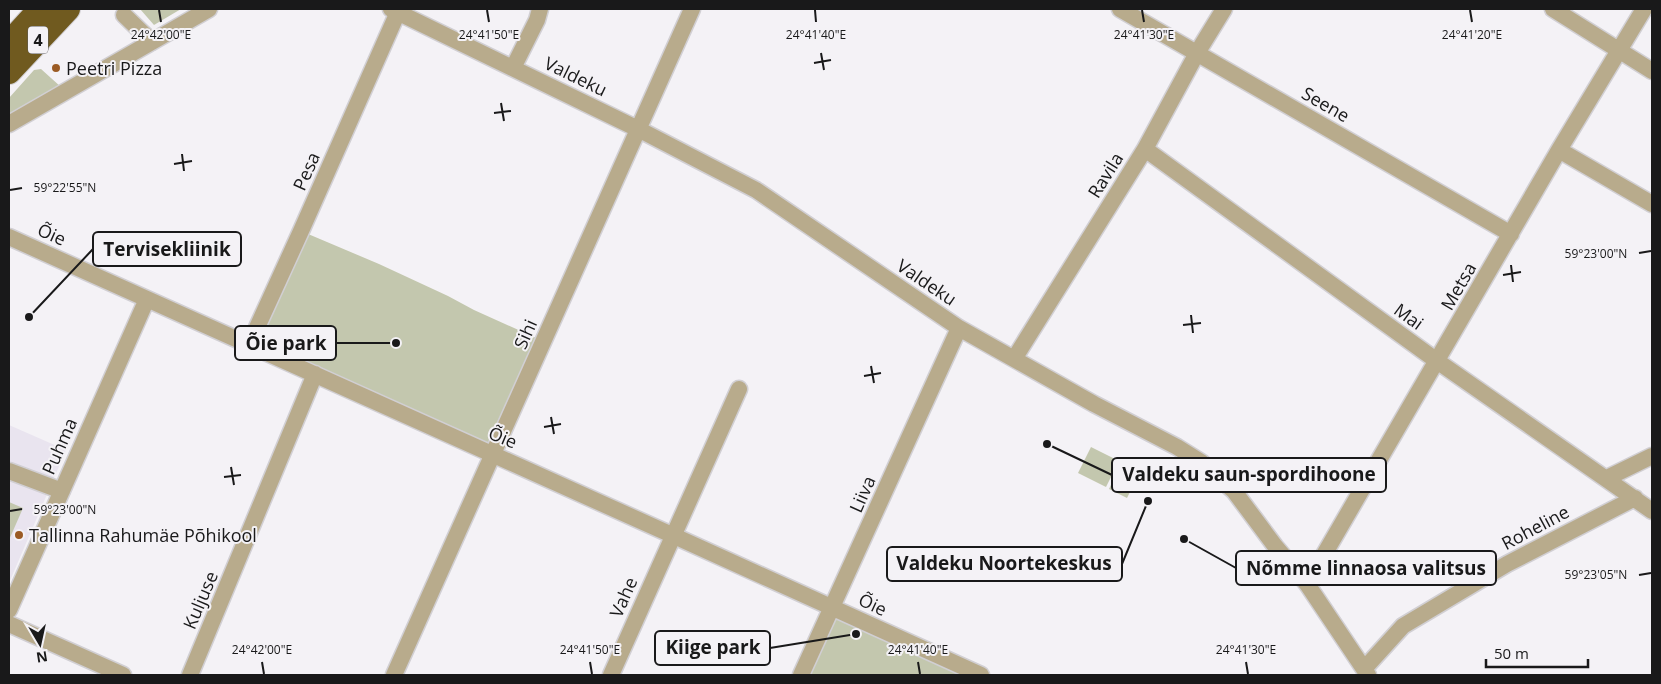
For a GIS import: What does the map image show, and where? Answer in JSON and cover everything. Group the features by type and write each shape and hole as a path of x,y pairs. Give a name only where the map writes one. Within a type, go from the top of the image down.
{"highway":[{"name":"4","path":"9,43 40,9"},
{"name":"4","path":"9,72 68,9"}],"street":[{"path":"9,124 209,9"},
{"name":"Sihi","path":"394,675 692,9"},
{"name":"Seene","path":"1120,9 1511,234"},
{"name":"Ravila","path":"1014,360 1145,149 1197,53 1224,9"},
{"path":"1553,9 1652,71"},
{"name":"Metsa","path":"1307,584 1559,150 1644,9"},
{"name":"Valdeku","path":"394,10 638,129 756,190 959,328 1014,360 1178,448 1214,472 1234,490 1307,584 1366,672"},
{"name":"Pesa","path":"249,345 301,231 394,10"},
{"path":"513,68 542,12"},
{"path":"124,15 152,42"},
{"name":"Mai","path":"1145,149 1437,361 1652,511"},
{"path":"1559,150 1652,204"},
{"name":"Õie","path":"9,237 981,675"},
{"name":"Puhma","path":"9,610 147,299"},
{"name":"Liiva","path":"801,675 959,328"},
{"name":"Kuljuse","path":"190,675 315,374"},
{"name":"Vahe","path":"611,675 672,535 739,389"},
{"path":"1607,478 1652,456"},
{"path":"9,470 62,491"},
{"name":"Roheline","path":"1366,672 1403,626 1507,564 1635,498"},
{"path":"9,624 124,675"}],"shaded area":[{"name":"Tallinna Rahumäe Põhikool","path":"9,425 66,450 9,583"}],"green space":[{"path":"140,9 181,9 154,25"},
{"path":"41,69 61,87 9,116 9,98 34,70"},
{"path":"301,231 379,264 543,341 492,454 249,345"},
{"path":"1091,447 1119,461 1106,487 1078,473"},
{"path":"1123,460 1141,470 1127,498 1109,489"},
{"path":"9,502 23,508 9,540"},
{"path":"833,607 969,675 801,675"}],"place":[{"name":"Peetri Pizza","path":"56,68"},
{"name":"Tervisekliinik","path":"29,317"},
{"name":"Õie park","path":"396,343"},
{"name":"Valdeku saun-spordihoone","path":"1047,444"},
{"name":"Valdeku Noortekeskus","path":"1148,501"},
{"name":"Tallinna Rahumäe Põhikool","path":"19,535"},
{"name":"Nõmme linnaosa valitsus","path":"1184,539"},
{"name":"Kiige park","path":"856,634"}]}
